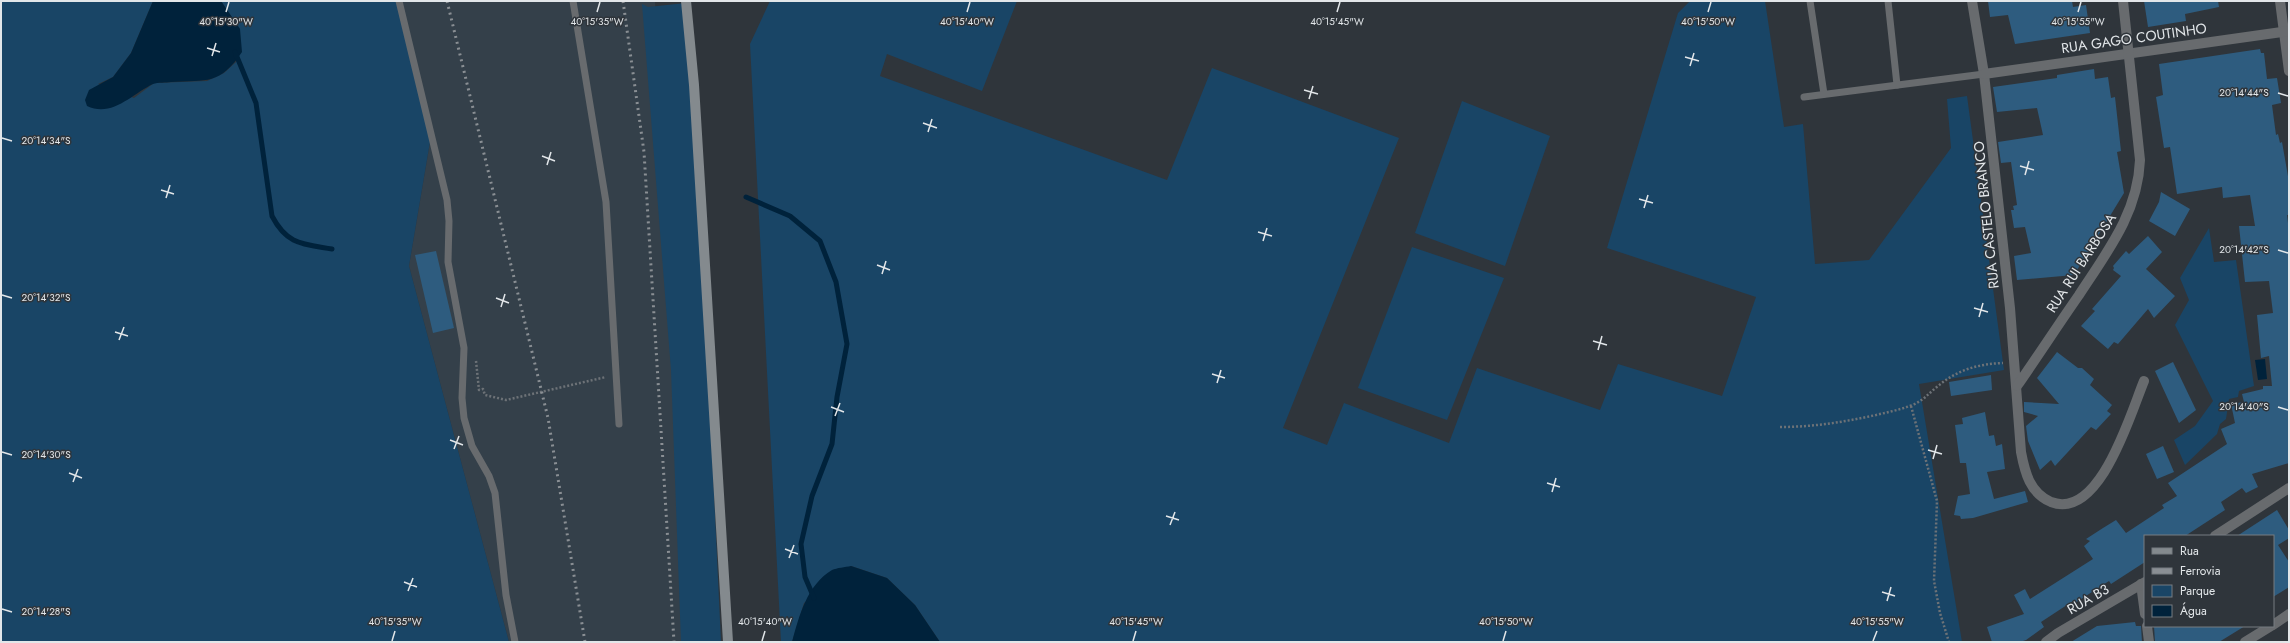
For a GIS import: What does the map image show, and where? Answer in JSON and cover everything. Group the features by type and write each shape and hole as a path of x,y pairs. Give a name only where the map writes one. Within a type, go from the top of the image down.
{"street":[{"path":"686,1 694,85 728,642"},
{"name":"RUA CASTELO BRANCO","path":"1972,1 1984,74 2015,364 2018,426 2024,470 2033,490 2044,499 2055,504 2072,502 2089,492 2105,470 2120,442 2144,381"},
{"name":"RUA RUI BARBOSA","path":"2017,386 2118,236 2134,199 2140,180 2140,160 2123,1"},
{"path":"2280,1 2286,31 2289,71"},
{"name":"RUA GAGO COUTINHO","path":"1984,74 2129,52 2286,31"},
{"path":"2217,535 2289,488"},
{"path":"2143,583 2144,598"},
{"name":"RUA B3","path":"2046,642 2058,633 2143,583"},
{"path":"2274,624 2289,614"},
{"path":"2147,627 2149,642"},
{"path":"2251,640 2269,627"}],"lane":[{"path":"399,1 447,200 449,221 448,262 464,348 462,398 464,418 472,446 489,476 495,493 506,595 515,642"},
{"path":"573,1 606,196 619,424"},
{"path":"1810,1 1824,94"},
{"path":"1888,1 1897,85"},
{"path":"1804,97 1984,74"}],"path":[{"path":"474,355 479,390 483,389 485,395 506,400 616,375"},
{"path":"1780,427 1801,427 1853,421 1911,406 1925,399 1951,375 1963,370 1977,366 2015,364"},
{"path":"1911,406 1937,501 1934,581 1940,613 1949,642"}],"shaded area":[{"path":"401,1 655,1 697,642 509,642 409,266 432,130"}],"green space":[{"path":"1,1 153,1 131,53 113,77 98,84 134,98 154,83 207,81 224,73 236,62 240,29 221,1 401,1 432,130 409,266 509,642 1,642"},
{"path":"770,1 1017,1 982,91 887,54 880,76 1167,180 1212,68 1399,138 1283,428 1327,445 1344,403 1449,443 1477,368 1600,410 1618,364 1722,396 1756,297 1607,248 1678,13 1690,1 1765,1 1784,127 1803,124 1815,264 1869,260 1951,148 1947,99 1967,96 2004,370 1919,384 1962,642 940,642 915,605 887,578 851,566 804,603 792,642 781,642 750,44"},
{"path":"686,3 706,325 721,642 681,642 671,370 642,4 648,7"},
{"path":"1462,101 1550,136 1505,266 1415,233"},
{"path":"2209,228 2214,262 2236,260 2254,386 2239,391 2238,397 2229,399 2226,419 2220,424 2217,434 2185,465 2174,440 2195,426 2213,401 2175,325 2189,300 2180,278"},
{"path":"1412,247 1504,278 1447,420 1358,388"}],"water":[{"path":"153,1 221,1 240,29 242,52 227,70 212,79 155,83 113,107 96,109 87,106 85,100 89,90 113,77 131,53"},
{"path":"2265,359 2267,379 2258,380 2255,360"},
{"path":"851,566 887,578 915,605 940,642 792,642 805,602 816,584 823,576 832,570"}],"building":[{"path":"1988,1 2072,1 2073,7 2086,5 2090,33 2015,44 2008,15 1990,17"},
{"path":"2144,1 2218,1 2219,7 2185,14 2186,21 2148,27"},
{"path":"2260,49 2261,53 2264,53 2267,79 2277,78 2281,103 2272,105 2276,135 2278,134 2280,143 2282,142 2289,182 2289,215 2287,215 2289,231 2289,463 2252,474 2258,487 2246,493 2242,488 2221,502 2225,510 2187,535 2144,535 2144,563 2111,584 2109,581 2075,603 2073,601 2041,622 2044,627 2026,640 2020,642 1992,642 1987,627 2024,614 2014,595 2025,589 2030,599 2093,559 2084,546 2090,541 2086,539 2116,520 2126,533 2164,508 2162,505 2177,496 2168,483 2227,444 2221,429 2235,423 2231,404 2244,402 2242,394 2263,389 2263,386 2272,386 2269,356 2261,358 2257,315 2273,313 2269,281 2245,282 2239,226 2255,226 2250,195 2223,198 2222,187 2177,194 2170,147 2164,148 2156,97 2163,95 2159,64"},
{"path":"2094,69 2095,79 2108,77 2111,98 2115,97 2121,151 2117,152 2124,193 2074,275 2017,280 2014,256 2031,253 2025,227 2014,228 2011,210 2014,210 2013,206 2017,205 2011,162 2001,163 1998,142 2043,135 2037,108 1997,112 1993,87 2057,78 2057,75"},
{"path":"2161,192 2190,209 2175,236 2149,221 2159,202"},
{"path":"2148,236 2162,252 2146,269 2175,296 2154,318 2148,309 2118,344 2114,342 2108,349 2081,326 2095,311 2092,309 2121,276 2113,270 2113,266 2126,251 2129,254"},
{"path":"436,251 454,328 433,333 415,255"},
{"path":"2057,352 2078,368 2082,368 2094,379 2090,385 2112,405 2107,411 2111,414 2096,430 2091,427 2055,466 2051,460 2040,470 2028,441 2026,426 2038,416 2024,412 2024,402 2059,404 2037,378"},
{"path":"2173,362 2196,410 2179,423 2155,371"},
{"path":"1991,375 1992,390 1951,396 1949,382"},
{"path":"1985,412 1989,436 1994,435 1996,446 2002,444 2005,469 1987,472 1994,499 2025,491 2028,502 1973,518 1961,519 1960,516 1954,515 1958,496 1970,494 1966,463 1960,463 1955,425 1963,424 1962,418"},
{"path":"2163,446 2174,472 2157,479 2146,454"},
{"path":"2277,510 2289,530 2289,538 2278,545 2289,562 2289,587 2274,596 2274,535 2239,535"},
{"path":"2135,622 2136,626 2141,626 2142,642 2071,642 2097,626"},
{"path":"2154,627 2243,627 2219,642 2155,642"}],"waterway":[{"path":"235,52 256,103 272,216 284,233 297,242 332,249"},
{"path":"746,197 790,216 820,241 836,282 847,344 837,397 832,444 812,496 801,544 805,577 814,598"}],"railway":[{"path":"447,1 548,418 585,642"},
{"path":"623,1 644,152 674,642"}]}
